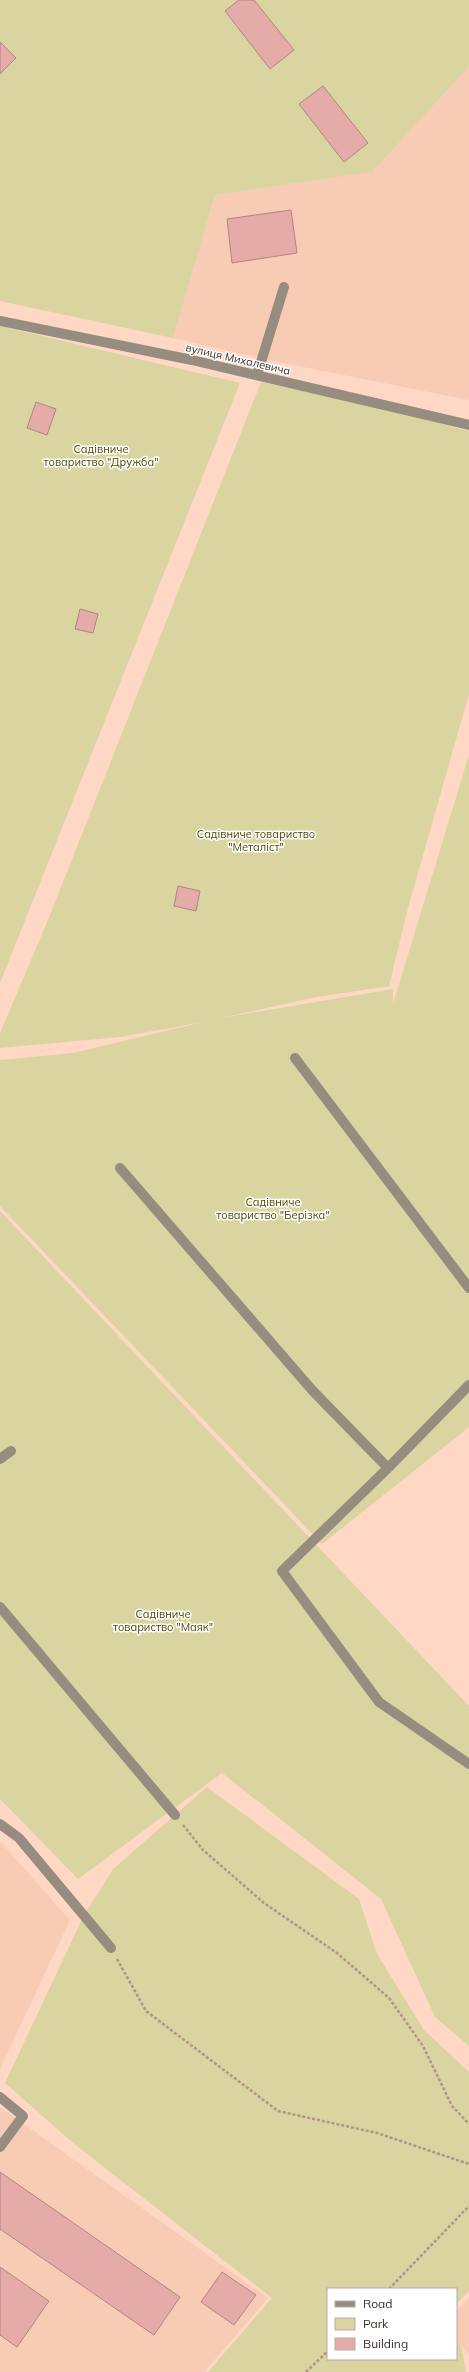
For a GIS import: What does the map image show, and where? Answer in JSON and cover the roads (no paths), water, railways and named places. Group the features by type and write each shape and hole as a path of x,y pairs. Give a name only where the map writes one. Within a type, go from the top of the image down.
{"street":[{"path":"257,375 284,287"},
{"name":"вулиця Михалевича","path":"0,321 257,375 469,425"},
{"path":"295,1058 469,1288"},
{"path":"120,1168 312,1390 388,1468"},
{"path":"469,1385 388,1468 282,1571 378,1702 469,1764"},
{"path":"0,1459 11,1452"},
{"path":"0,1607 175,1815"},
{"path":"0,1824 19,1838 110,1948"},
{"path":"0,2097 22,2116 0,2147"}],"park label":[{"name":"Садівниче товариство \"Дружба\"","path":"101,455"},
{"name":"Садівниче товариство \"Металіст\"","path":"256,840"},
{"name":"Садівниче товариство \"Берізка\"","path":"273,1208"},
{"name":"Садівниче товариство \"Маяк\"","path":"163,1620"}]}
